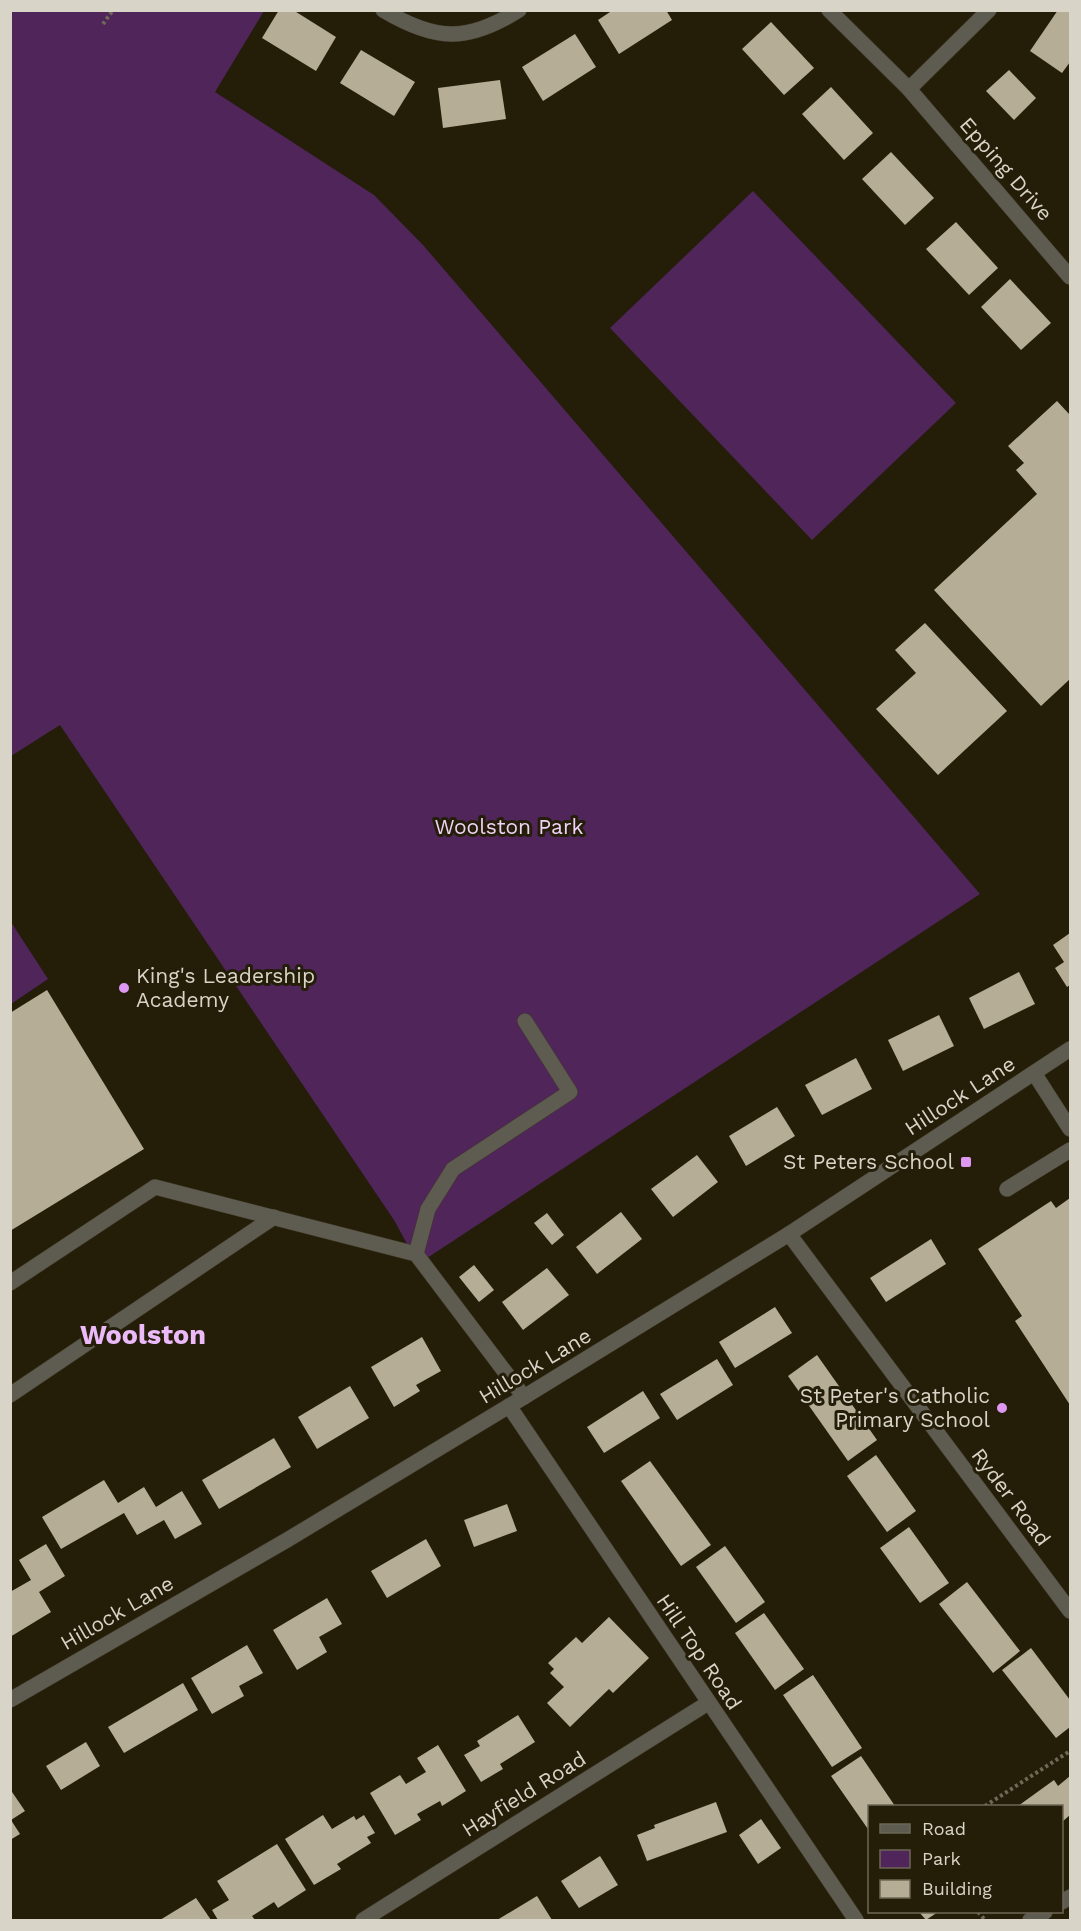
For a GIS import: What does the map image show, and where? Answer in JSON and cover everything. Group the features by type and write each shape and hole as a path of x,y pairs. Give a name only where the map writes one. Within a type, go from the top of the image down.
{"street":[{"path":"383,10 407,25 441,35 475,33 519,10"},
{"name":"Epping Drive","path":"829,10 909,89 1071,277"},
{"path":"909,89 989,10"},
{"path":"416,1254 428,1209 453,1169 570,1092 525,1021"},
{"name":"Hillock Lane","path":"10,1700 287,1540 524,1397 789,1234 1071,1049"},
{"path":"1034,1073 1071,1129"},
{"path":"1007,1189 1071,1150"},
{"path":"10,1283 155,1187 416,1254 524,1397"},
{"path":"10,1395 274,1217"},
{"name":"Ryder Road","path":"789,1234 1071,1611"},
{"name":"Hill Top Road","path":"509,1406 856,1920"},
{"name":"Hayfield Road","path":"363,1920 708,1703"}],"path":[{"path":"103,24 113,10"},
{"path":"987,1805 1071,1751"}],"green space":[{"name":"Woolston Park","path":"11,11 264,11 215,92 374,195 423,245 980,894 418,1264 394,1220 60,725 11,756"},
{"path":"753,191 956,403 812,540 610,328"},
{"path":"11,922 48,979 10,1004"}],"building":[{"path":"279,10 293,10 336,37 316,71 262,38"},
{"path":"613,10 666,10 672,20 619,54 598,20"},
{"path":"1058,10 1070,10 1070,62 1062,73 1030,51"},
{"path":"771,22 814,68 784,95 742,49"},
{"path":"575,34 596,67 543,101 522,67"},
{"path":"361,50 415,82 394,116 340,83"},
{"path":"1009,70 1036,98 1014,120 986,91"},
{"path":"500,80 506,119 443,128 438,88"},
{"path":"831,87 873,133 844,160 802,114"},
{"path":"891,152 934,198 905,225 862,179"},
{"path":"956,222 998,268 969,295 926,249"},
{"path":"1010,279 1051,323 1021,350 981,307"},
{"path":"1057,401 1070,415 1070,679 1041,706 934,590 1037,494 1016,470 1024,463 1008,446"},
{"path":"925,623 1007,711 938,775 876,709 916,673 895,650"},
{"path":"1070,933 1070,985 1067,987 1055,968 1064,962 1053,945"},
{"path":"1019,972 1035,1004 984,1029 969,998"},
{"path":"47,990 144,1149 10,1231 10,1013"},
{"path":"939,1015 954,1046 903,1071 888,1040"},
{"path":"856,1058 872,1089 822,1115 805,1085"},
{"path":"777,1107 795,1136 746,1166 729,1136"},
{"path":"697,1155 718,1182 673,1217 651,1189"},
{"path":"1070,1198 1070,1405 1015,1321 1022,1316 978,1249 1051,1201 1056,1208"},
{"path":"621,1212 642,1239 597,1274 576,1247"},
{"path":"547,1213 564,1235 552,1245 534,1223"},
{"path":"931,1239 946,1264 886,1302 870,1278"},
{"path":"474,1265 494,1290 479,1302 459,1277"},
{"path":"547,1268 569,1295 523,1330 502,1302"},
{"path":"775,1307 792,1333 735,1368 719,1342"},
{"path":"422,1337 441,1371 416,1385 420,1391 394,1407 371,1367"},
{"path":"817,1355 877,1440 848,1461 788,1376"},
{"path":"717,1359 733,1385 677,1420 660,1394"},
{"path":"350,1386 369,1418 317,1449 298,1417"},
{"path":"643,1391 660,1418 604,1453 587,1427"},
{"path":"274,1438 291,1467 219,1509 202,1480"},
{"path":"876,1455 916,1511 887,1532 847,1476"},
{"path":"650,1461 711,1545 681,1566 621,1481"},
{"path":"104,1480 118,1503 144,1487 156,1507 182,1491 202,1524 175,1539 164,1520 137,1535 124,1513 61,1549 42,1517"},
{"path":"507,1504 517,1531 474,1547 464,1520"},
{"path":"909,1527 949,1583 920,1603 880,1548"},
{"path":"426,1539 441,1566 387,1598 371,1571"},
{"path":"46,1544 65,1576 39,1592 51,1612 10,1637 10,1592 31,1580 19,1560"},
{"path":"725,1546 765,1602 736,1623 696,1567"},
{"path":"967,1582 1020,1651 993,1673 939,1604"},
{"path":"327,1598 342,1624 319,1637 327,1652 297,1670 273,1630"},
{"path":"764,1613 804,1669 775,1690 735,1633"},
{"path":"609,1617 649,1658 613,1693 609,1689 570,1727 547,1703 564,1687 550,1673 554,1669 548,1663 576,1637 582,1643"},
{"path":"247,1645 263,1673 239,1686 244,1696 212,1714 191,1678"},
{"path":"1031,1648 1070,1700 1070,1727 1056,1738 1002,1670"},
{"path":"813,1675 862,1748 832,1767 783,1695"},
{"path":"183,1683 198,1710 124,1753 108,1727"},
{"path":"518,1715 535,1742 500,1764 503,1769 481,1782 464,1755 480,1746 477,1741"},
{"path":"86,1742 100,1766 61,1790 46,1766"},
{"path":"438,1745 466,1791 442,1806 440,1801 417,1814 421,1820 395,1835 370,1793 400,1775 406,1784 426,1772 417,1758"},
{"path":"861,1756 894,1805 868,1805 868,1829 831,1776"},
{"path":"1070,1776 1070,1815 1063,1821 1063,1805 1019,1805 1054,1780 1058,1786"},
{"path":"10,1789 25,1811 11,1820 20,1834 10,1840"},
{"path":"716,1802 727,1832 647,1861 637,1835 655,1828 654,1825"},
{"path":"323,1815 332,1829 354,1816 356,1820 364,1815 375,1833 367,1837 371,1843 337,1864 341,1869 314,1885 285,1839"},
{"path":"761,1819 781,1848 758,1864 739,1835"},
{"path":"277,1844 306,1890 278,1908 274,1902 252,1916 255,1920 218,1920 212,1910 229,1900 217,1881"},
{"path":"600,1856 618,1885 579,1908 561,1881"},
{"path":"537,1896 552,1920 497,1920"},
{"path":"196,1898 211,1920 160,1920"},
{"path":"920,1913 936,1913 926,1920"}],"place":[{"name":"King's Leadership Academy","path":"124,988"},
{"name":"St Peters School","path":"966,1162"},
{"name":"St Peter's Catholic Primary School","path":"1002,1408"}],"district":[{"name":"Woolston","path":"143,1335"}]}
